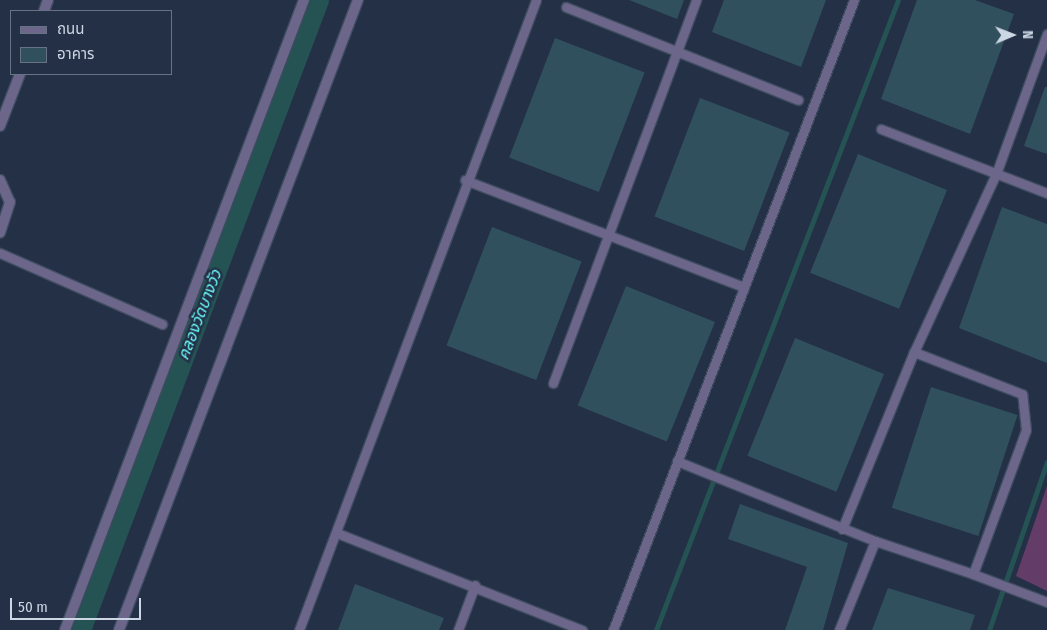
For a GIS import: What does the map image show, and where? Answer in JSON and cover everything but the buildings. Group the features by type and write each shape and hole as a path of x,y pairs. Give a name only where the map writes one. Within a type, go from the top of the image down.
{"street":[{"path":"65,630 304,0"},
{"path":"119,630 358,0"},
{"path":"0,126 20,75"},
{"path":"0,180 10,202 0,232"}],"lane":[{"path":"299,630 337,534 465,180 536,0"},
{"path":"553,383 696,0"},
{"path":"613,630 854,0"},
{"path":"566,7 798,100"},
{"path":"842,530 914,352 996,174 1047,34"},
{"path":"881,129 1047,193"},
{"path":"465,180 607,237 744,287"},
{"path":"0,253 162,324"},
{"path":"914,352 1022,394 1026,430 973,574"},
{"path":"677,461 842,530 973,574 1047,602"},
{"path":"337,534 475,585 582,630"},
{"path":"839,630 875,540"},
{"path":"458,630 475,585"}],"shaded area":[{"path":"1047,486 1047,591 1016,576"}],"waterway":[{"name":"คลองวัดบางวัว","path":"81,630 319,0"},
{"path":"656,630 898,0"},
{"path":"989,630 1047,462"}]}
